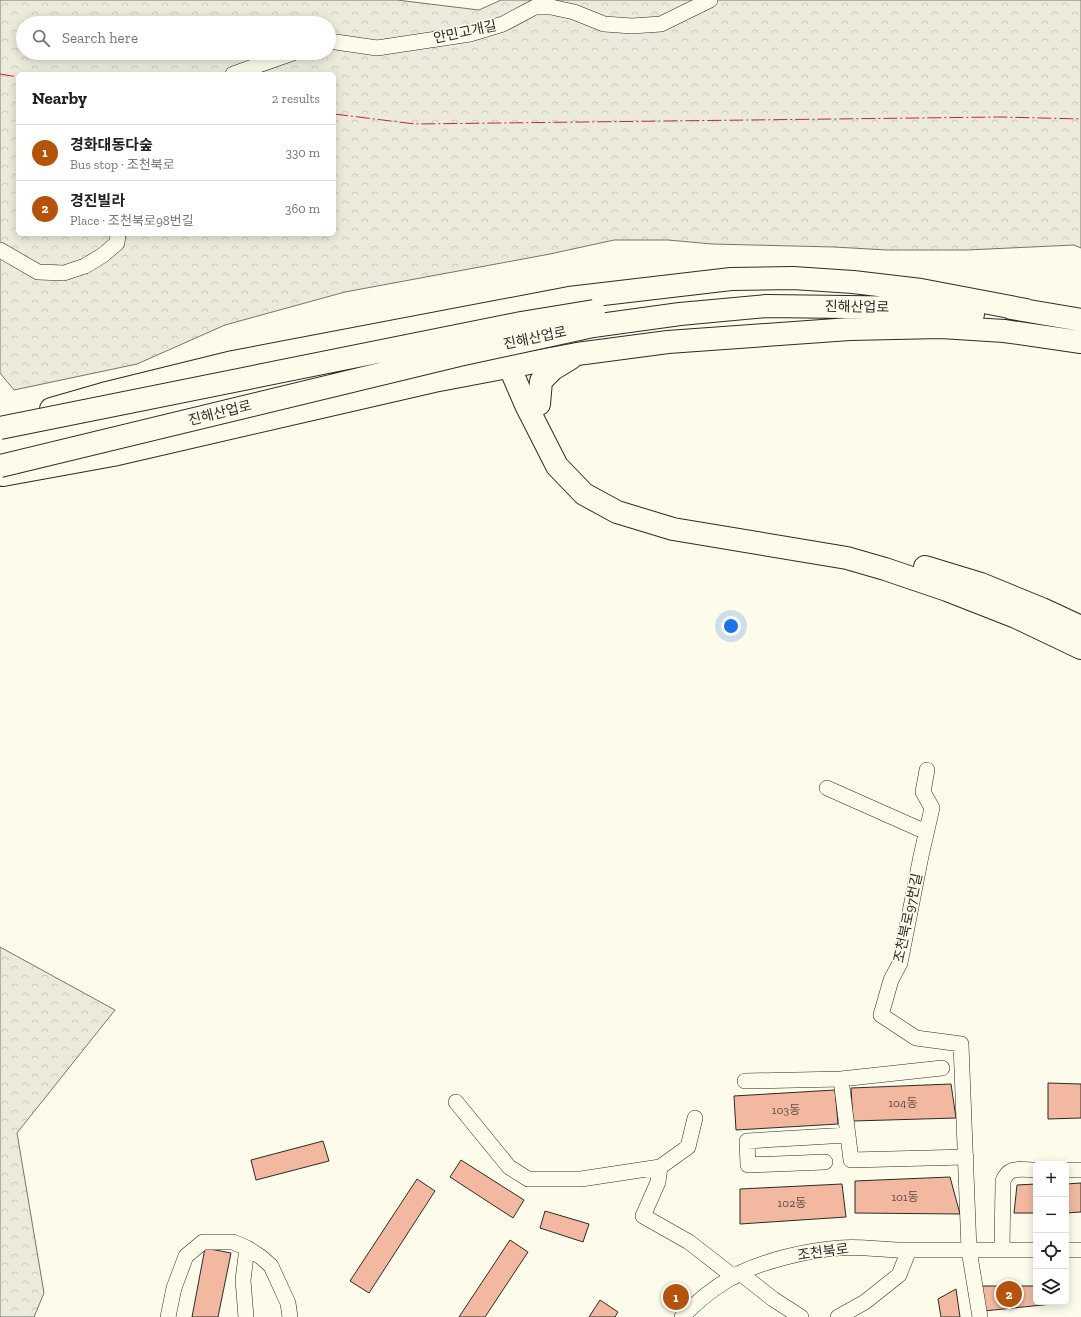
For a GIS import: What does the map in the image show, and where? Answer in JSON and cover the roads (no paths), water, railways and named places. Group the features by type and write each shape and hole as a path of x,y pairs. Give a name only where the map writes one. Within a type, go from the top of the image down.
{"highway":[{"path":"0,424 103,394 233,362 569,298 723,280 793,293"},
{"name":"진해산업로","path":"0,466 459,355 593,318 683,298 757,293 926,296 1026,310 1081,320"},
{"name":"진해산업로","path":"844,294 927,308 1007,319 1081,333"},
{"path":"494,313 504,319 513,332 517,365 556,466 584,494 617,512 673,529 847,558 885,569 947,590 1016,617 1081,648"},
{"name":"진해산업로","path":"0,428 521,323 593,318"},
{"path":"0,475 113,455 470,374 578,354 668,342 835,330 941,327 1004,331 1081,342"},
{"path":"533,404 541,381 553,369 578,354"},
{"path":"470,374 497,379 512,387 533,404 586,480 634,503 691,519 829,542 891,557 981,584 1081,627"}],"street":[{"name":"안민고개길","path":"336,42 376,48 470,34 503,24 535,7 551,7 574,12 604,24 632,26 662,24 710,0"},
{"path":"239,72 273,60"},
{"path":"0,250 38,272 64,273 85,266 103,256 117,243 118,236"},
{"name":"조천북로97번길","path":"927,770 923,792 932,808 900,963 891,980 881,1015 916,1038 961,1044 969,1250 980,1317"},
{"path":"827,788 926,832"},
{"path":"745,1081 841,1079 942,1068"},
{"path":"841,1079 851,1160 966,1157"},
{"path":"456,1102 509,1167 528,1179 581,1179 660,1167 688,1147 695,1118"},
{"path":"825,1162 748,1165 747,1141 848,1135"},
{"path":"660,1167 658,1182 643,1216 689,1242 801,1317"},
{"path":"1002,1250 1004,1182 1006,1174 1012,1170 1033,1170"},
{"path":"1069,1170 1081,1170"},
{"path":"168,1317 174,1288 186,1256 203,1242 233,1242 247,1248 261,1257 271,1266 288,1303 290,1317"},
{"path":"246,1317 243,1280 247,1248"},
{"name":"조천북로","path":"682,1317 692,1307 737,1275 774,1261 808,1252 839,1248 909,1250 1033,1250"},
{"path":"838,1317 865,1302 899,1275 909,1250"},
{"path":"1069,1250 1081,1250"}],"place":[{"name":"경진빌라","path":"1009,1294"},
{"name":"경화대동다숲","path":"676,1297"}]}
